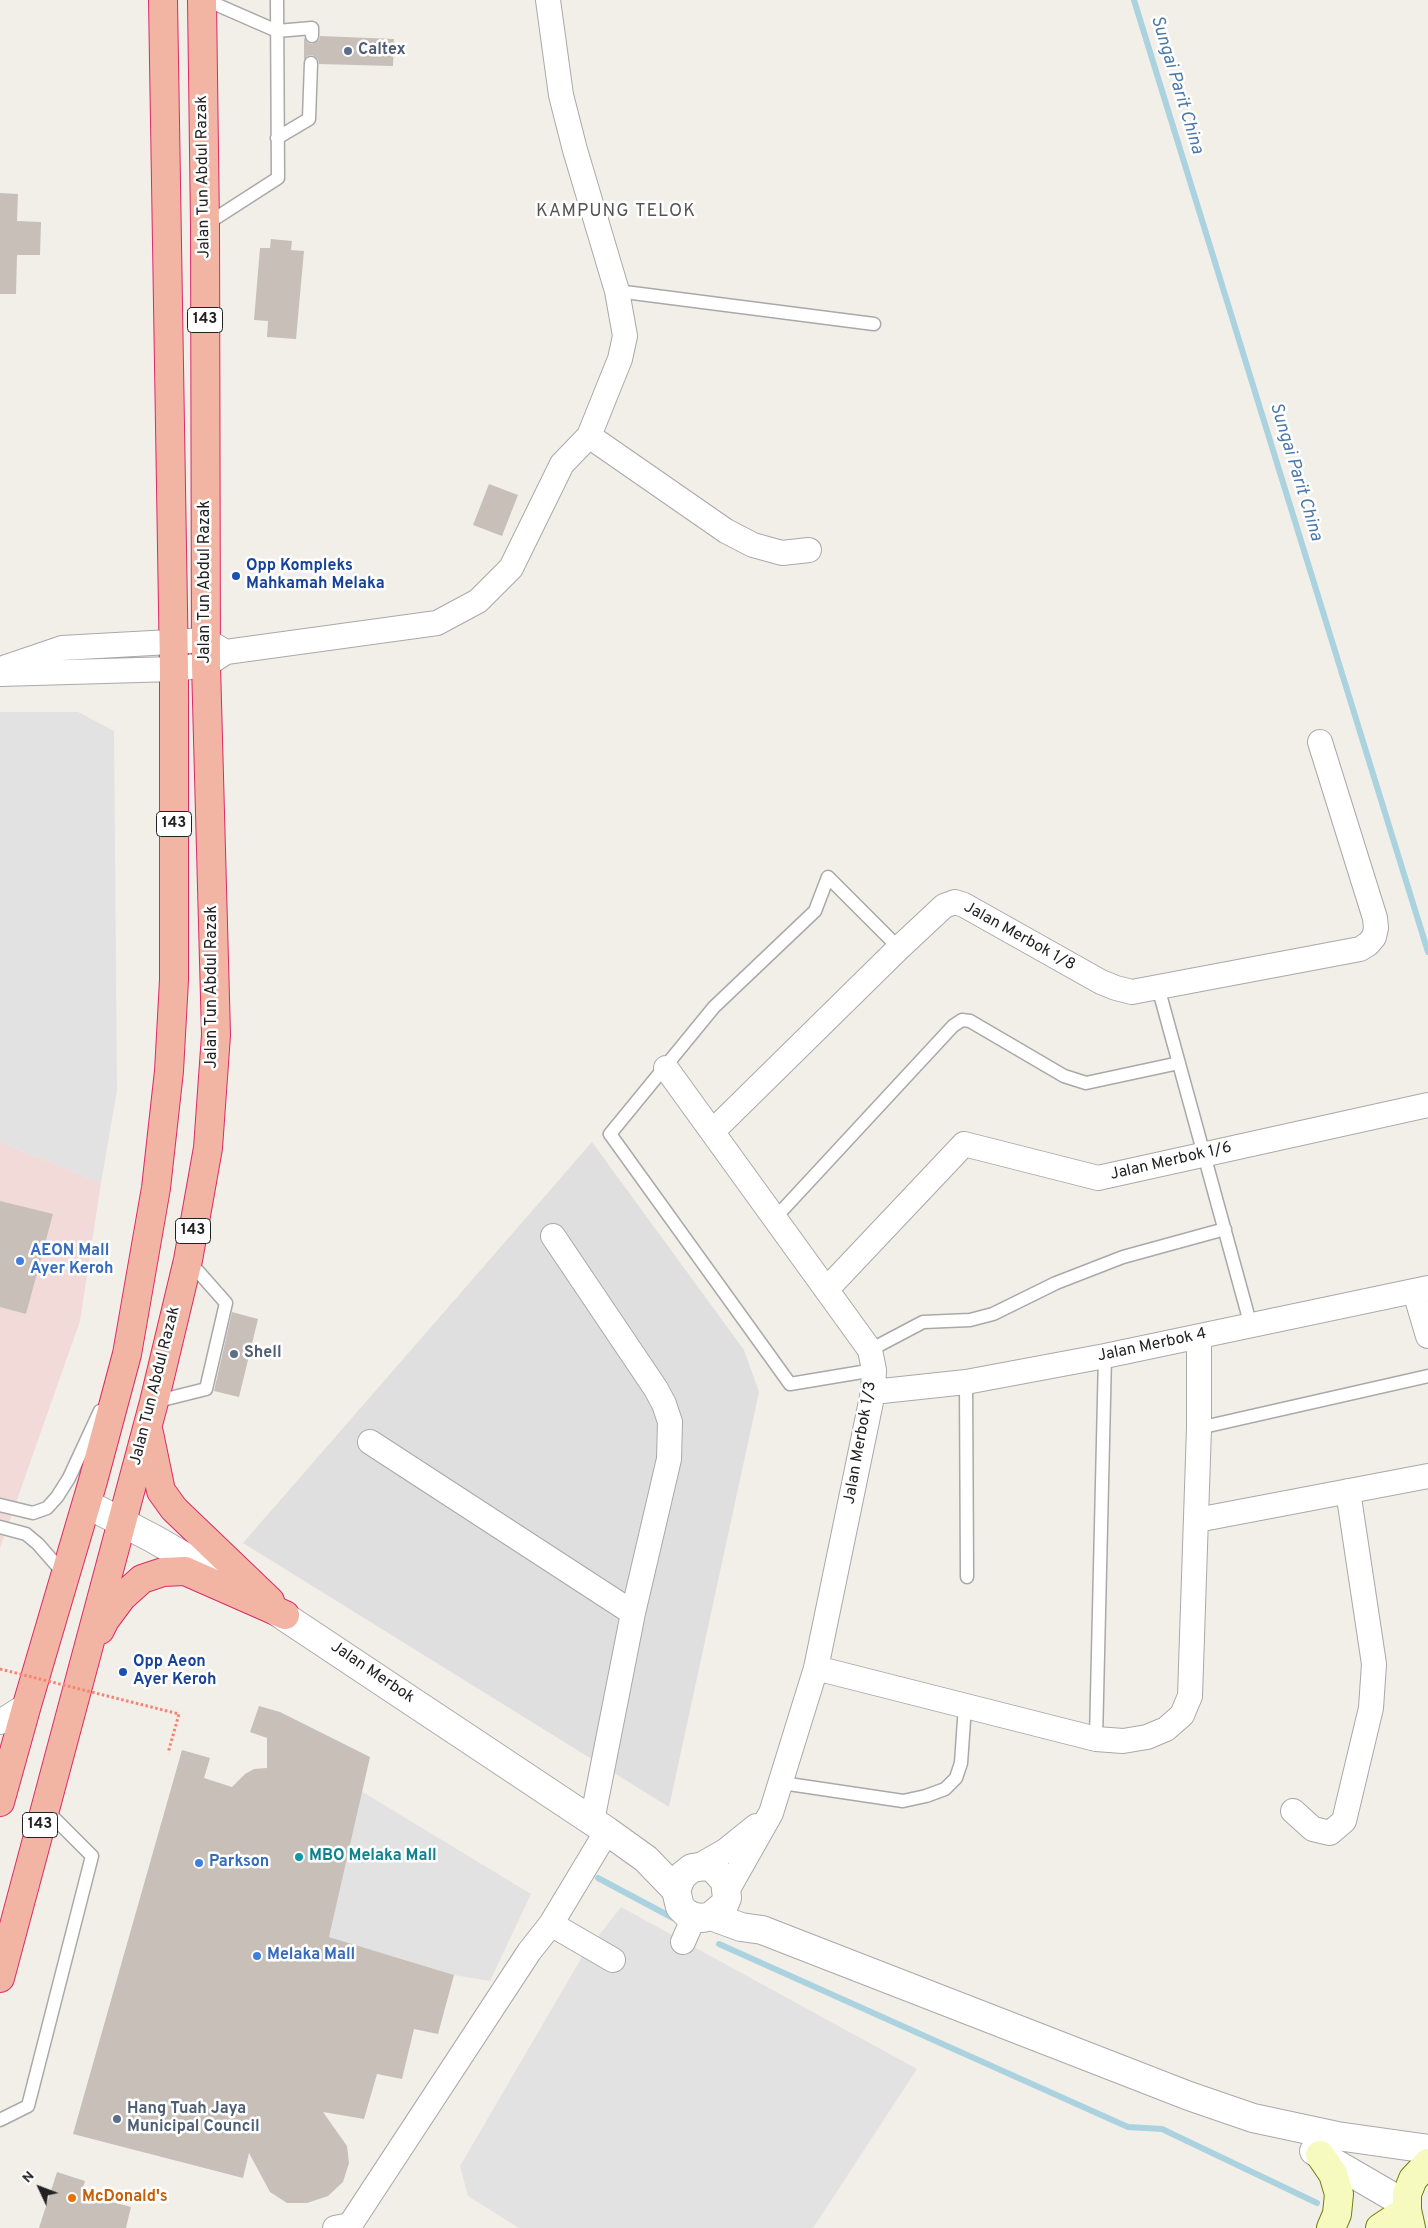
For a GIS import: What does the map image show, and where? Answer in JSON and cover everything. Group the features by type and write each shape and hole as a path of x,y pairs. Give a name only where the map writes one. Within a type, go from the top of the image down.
{"highway":[{"name":"Jalan Tun Abdul Razak","path":"0,1802 87,1504 127,1354 156,1188 170,1071 174,980 174,656 163,0"},
{"name":"Jalan Tun Abdul Razak","path":"0,1978 150,1413 188,1260 208,1148 216,1035 213,653 205,224 204,0"},
{"path":"150,1413 161,1491 174,1509 285,1615"},
{"path":"80,1672 105,1620 122,1597 142,1580 164,1572 185,1571 285,1615"}],"main road":[{"path":"1320,2155 1333,2174 1339,2194 1337,2214 1331,2228"},
{"path":"1380,2228 1408,2215 1407,2194 1413,2179 1428,2163"}],"street":[{"path":"0,674 213,653 437,623 478,601 511,568 562,464 589,436 601,411 622,352 625,336 617,291 560,95 548,0"},
{"path":"589,436 726,531 753,545 782,553 809,550"},
{"path":"0,670 62,648 174,656"},
{"name":"Jalan Merbok 1/8","path":"713,1131 899,948 944,906 955,902 964,905 1101,982 1132,992 1360,949 1368,944 1374,937 1376,928 1375,918 1320,742"},
{"path":"666,1068 827,1289 872,1370"},
{"name":"Jalan Merbok 1/6","path":"827,1289 964,1144 1098,1178 1428,1105"},
{"path":"335,2228 350,2225 529,1952 550,1924 600,1826 633,1612 668,1459 670,1422 656,1388 553,1236"},
{"path":"1422,1290 1428,1336"},
{"name":"Jalan Merbok 4","path":"872,1370 966,1382 1106,1356 1422,1290"},
{"path":"816,1668 1096,1739 1123,1741 1147,1737 1166,1729 1182,1715 1190,1696 1197,1520 1200,1336"},
{"name":"Jalan Merbok 1/3","path":"683,1942 715,1905 771,1813 782,1783 816,1668 872,1370"},
{"path":"370,1442 633,1612"},
{"path":"1197,1520 1428,1476"},
{"path":"1293,1811 1313,1829 1330,1833 1344,1821 1371,1708 1374,1664 1348,1491"},
{"name":"Jalan Merbok","path":"87,1504 121,1520 285,1615 600,1826 646,1859 687,1876"},
{"path":"0,1722 27,1705"},
{"name":"Jalan Merbok 1/3","path":"687,1876 739,1841 771,1813"},
{"path":"706,1866 714,1869 726,1881 715,1905 686,1913 680,1907 687,1876 706,1866"},
{"path":"715,1905 741,1927 762,1930 1189,2096 1254,2118 1337,2136 1428,2149"},
{"path":"550,1924 613,1960"},
{"path":"1254,2118 1320,2155 1408,2215"}],"lane":[{"path":"204,0 277,31 312,28 312,36"},
{"path":"205,224 278,178 277,0"},
{"path":"278,138 308,119 312,63"},
{"path":"617,291 874,324"},
{"path":"899,948 828,877 815,911 714,1008 610,1134 790,1384 872,1370 923,1322 970,1320 993,1314 1056,1283 1123,1257 1225,1229"},
{"path":"1158,987 1251,1326"},
{"path":"776,1217 953,1026 962,1020 970,1021 1064,1076 1086,1083 1179,1063"},
{"path":"150,1413 206,1389 226,1303 188,1260"},
{"path":"0,1505 33,1513 46,1508 58,1497 69,1478 127,1354"},
{"path":"1096,1739 1106,1356"},
{"path":"1199,1428 1428,1376"},
{"path":"966,1382 967,1578"},
{"path":"0,1527 26,1534 38,1544 66,1576"},
{"path":"782,1783 903,1801 926,1796 945,1789 956,1778 960,1762 965,1706"},
{"path":"0,2120 28,2106 92,1856 44,1809"}],"path":[{"path":"0,1668 179,1714 168,1753"}],"shaded area":[{"path":"0,712 78,712 114,731 117,1090 101,1183 0,1142"},
{"path":"0,1142 101,1183 80,1321 0,1548"},
{"path":"592,1142 744,1350 759,1392 669,1807 243,1543"},
{"path":"361,1791 531,1894 490,1981 454,1975 329,1937"},
{"path":"621,1907 917,2069 813,2228 519,2228 468,2196 460,2166 582,1957"}],"building":[{"name":"Caltex","path":"320,36 394,39 393,66 319,64 318,59 312,55 307,56 304,60 304,38 308,43 312,44 319,40"},
{"path":"0,193 18,194 17,221 41,222 40,255 17,255 16,294 0,294"},
{"path":"271,239 292,241 291,250 304,251 296,339 267,337 268,321 254,320 260,248 270,248"},
{"path":"489,484 518,495 502,536 473,525"},
{"name":"AEON Mall Ayer Keroh","path":"0,1201 53,1214 26,1314 0,1307"},
{"name":"Shell","path":"232,1312 258,1319 239,1397 214,1391"},
{"name":"Melaka Mall","path":"259,1706 280,1712 370,1757 329,1937 454,1975 438,2034 414,2029 402,2079 377,2074 364,2119 323,2112 347,2146 349,2163 343,2182 328,2196 307,2203 287,2203 270,2192 249,2153 243,2178 73,2134 182,1750 210,1758 204,1778 232,1787 245,1774 254,1769 267,1768 267,1738 250,1732"},
{"name":"McDonald's","path":"57,2172 85,2181 81,2194 131,2207 126,2228 39,2228"}],"waterway":[{"name":"Sungai Parit China","path":"1134,0 1428,952"},
{"path":"598,1878 673,1918"},
{"path":"719,1944 1128,2127 1162,2129 1317,2203"}],"place":[{"name":"Caltex","path":"348,51"},
{"name":"Opp Kompleks Mahkamah Melaka","path":"236,576"},
{"name":"AEON Mall Ayer Keroh","path":"20,1261"},
{"name":"Shell","path":"234,1354"},
{"name":"Opp Aeon Ayer Keroh","path":"123,1672"},
{"name":"MBO Melaka Mall","path":"299,1857"},
{"name":"Parkson","path":"199,1863"},
{"name":"Melaka Mall","path":"257,1956"},
{"name":"Hang Tuah Jaya Municipal Council","path":"117,2119"},
{"name":"McDonald's","path":"72,2198"}],"district":[{"name":"KAMPUNG TELOK","path":"616,212"}]}
